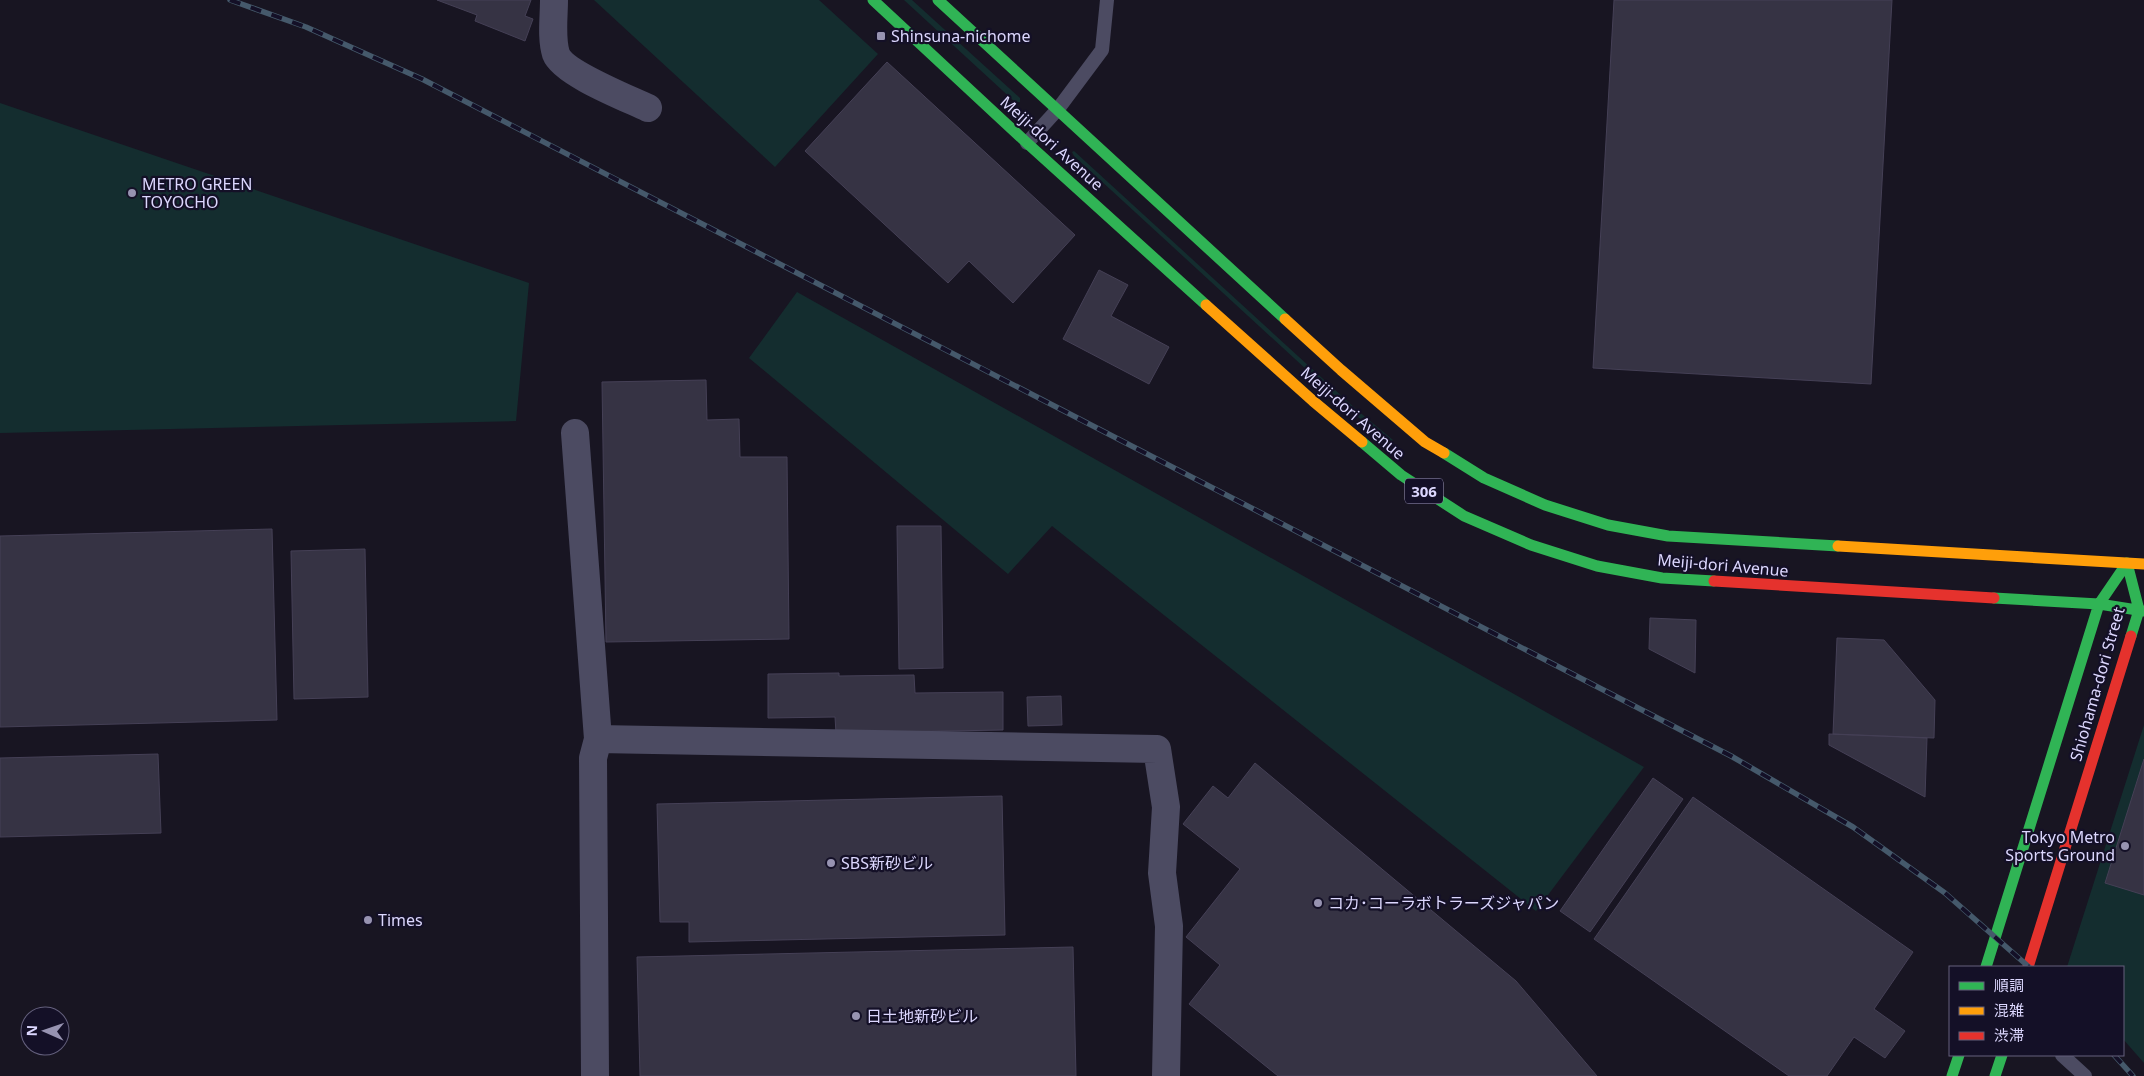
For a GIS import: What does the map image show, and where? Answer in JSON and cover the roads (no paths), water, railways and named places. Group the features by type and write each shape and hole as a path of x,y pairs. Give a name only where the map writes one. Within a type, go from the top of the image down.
{"main road":[{"name":"Meiji-dori Avenue","path":"873,0 1027,143 1313,401 1401,476 1464,516 1531,545 1597,566 1662,578 2099,604 2141,611"},
{"name":"Meiji-dori Avenue","path":"938,0 1341,370 1426,442 1484,478 1546,506 1608,524 1668,536 2144,564"},
{"name":"Shiohama-dori Street","path":"1986,966 2099,604 2127,563"},
{"name":"Shiohama-dori Street","path":"2028,966 2141,611 2127,563"},
{"path":"1952,1076 1959,1056"},
{"path":"1995,1076 2002,1056"}],"street":[{"path":"554,0 554,42 557,56 569,70 648,108"},
{"path":"575,433 598,739 593,758 595,1076"},
{"path":"598,739 1157,749 1166,807 1162,873 1169,926 1166,1076"}],"lane":[{"path":"1027,143 1058,109 1102,50 1107,0"},
{"path":"2063,1056 2085,1076"}],"railway":[{"path":"230,0 306,27 422,79 1731,756 1853,827 1945,893 2028,966"},
{"path":"2115,1056 2133,1076"}],"place":[{"name":"Shinsuna-nichome","path":"881,36"},
{"name":"METRO GREEN TOYOCHO","path":"132,193"},
{"name":"Tokyo Metro Sports Ground","path":"2125,846"},
{"name":"SBS新砂ビル","path":"831,863"},
{"name":"コカ･コーラボトラーズジャパン","path":"1318,903"},
{"name":"Times","path":"368,920"},
{"name":"日土地新砂ビル","path":"856,1016"}]}
